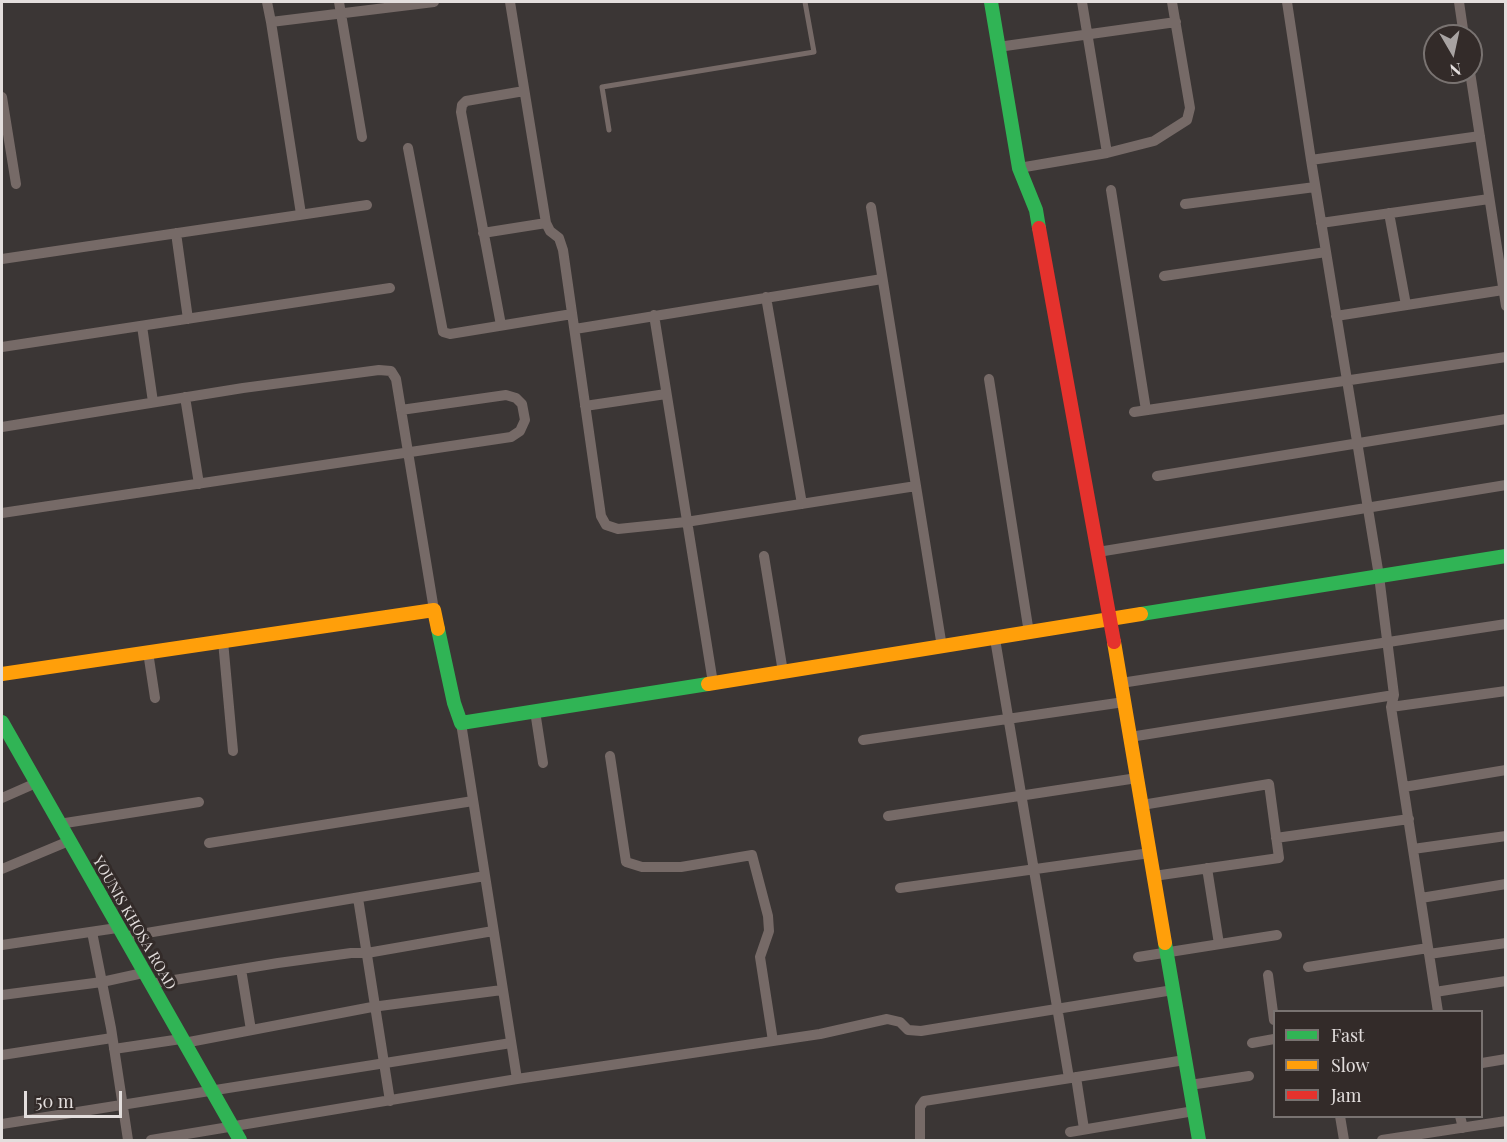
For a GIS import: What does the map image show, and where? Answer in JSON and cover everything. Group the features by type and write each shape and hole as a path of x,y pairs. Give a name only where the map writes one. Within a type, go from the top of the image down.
{"street":[{"path":"267,2 301,214"},
{"path":"271,22 340,7 434,2"},
{"path":"510,2 546,223 550,231 559,238 563,250 600,516 606,525 618,529 687,522 916,486"},
{"path":"991,2 1019,168 1036,210 1121,683 1199,1140"},
{"path":"1082,2 1107,153"},
{"path":"1019,168 1107,153 1154,141 1187,120 1190,108 1172,2"},
{"path":"1287,2 1315,187 1380,576 1394,695 1391,707 1438,1010"},
{"path":"1459,2 1462,24"},
{"path":"340,7 362,138"},
{"path":"998,48 1176,22"},
{"path":"1472,84 1506,306"},
{"path":"501,326 460,112 466,101 525,91"},
{"path":"2,97 3,118 16,183"},
{"path":"1311,160 1480,136"},
{"path":"408,148 443,332 450,334 572,314"},
{"path":"1185,204 1315,187"},
{"path":"1111,190 1146,410"},
{"path":"1321,223 1489,199"},
{"path":"2,259 367,205"},
{"path":"870,207 942,647"},
{"path":"1389,213 1406,305"},
{"path":"483,233 546,223"},
{"path":"176,233 188,319"},
{"path":"1164,276 1326,252"},
{"path":"574,329 882,279"},
{"path":"2,347 390,288"},
{"path":"1336,316 1503,290"},
{"path":"766,297 802,504"},
{"path":"654,315 713,683"},
{"path":"142,326 153,402"},
{"path":"1134,412 1506,357"},
{"path":"2,427 184,397 379,370 391,371 396,379 434,610 454,703 461,723 517,1079"},
{"path":"989,379 1029,633"},
{"path":"585,406 666,394"},
{"path":"2,513 511,437 520,431 525,420 522,404 516,398 506,395 401,410"},
{"path":"184,397 199,484"},
{"path":"1157,476 1506,420"},
{"path":"1098,552 1506,485"},
{"path":"764,556 783,672"},
{"path":"461,723 1506,556"},
{"path":"2,674 434,610"},
{"path":"1121,683 1388,644 1506,624"},
{"path":"995,639 1057,1009 1084,1129"},
{"path":"223,641 233,751"},
{"path":"148,652 155,698"},
{"path":"1391,707 1506,691"},
{"path":"1130,736 1394,695"},
{"path":"863,740 1124,702"},
{"path":"535,711 543,763"},
{"name":"YOUNIS KHOSA ROAD","path":"2,722 240,1140"},
{"path":"610,756 626,862 642,867 681,867 752,855 768,916 769,931 760,957 773,1041"},
{"path":"1404,787 1506,770"},
{"path":"888,816 1137,778"},
{"path":"2,798 36,783"},
{"path":"1142,805 1269,784 1279,858 1154,876"},
{"path":"209,843 473,801"},
{"path":"59,824 199,802"},
{"path":"1276,838 1408,819"},
{"path":"1413,849 1506,836"},
{"path":"2,869 69,841"},
{"path":"900,888 1150,853"},
{"path":"1207,868 1220,944"},
{"path":"2,945 92,932 120,932 358,898 484,876"},
{"path":"1421,898 1506,884"},
{"path":"358,898 390,1101"},
{"path":"2,995 102,981 241,969 351,953 367,954 493,931"},
{"path":"92,932 128,1140"},
{"path":"1138,957 1277,935"},
{"path":"1308,967 1506,943"},
{"path":"241,969 251,1030"},
{"path":"1268,975 1273,1010"},
{"path":"1435,992 1506,981"},
{"path":"2,1055 113,1044 182,1041 376,1006 502,990"},
{"path":"151,1140 175,1139 517,1079 820,1034 887,1019 900,1022 908,1030 921,1031 1173,990"},
{"path":"1252,1043 1273,1039"},
{"path":"2,1124 511,1043"},
{"path":"1483,1063 1506,1059"},
{"path":"920,1140 920,1107 924,1101 1185,1060"},
{"path":"1190,1085 1249,1076"},
{"path":"1070,1131 1194,1111"},
{"path":"1340,1118 1344,1140"},
{"path":"1460,1118 1463,1128"},
{"path":"1382,1140 1506,1121"}],"lane":[{"path":"609,130 602,87 814,52 805,2"}],"traffic: fast":[{"path":"991,2 1019,168 1036,210 1039,228"},
{"path":"1141,614 1506,556"},
{"path":"438,629 454,703 461,723 708,684"},
{"path":"2,722 240,1140"},
{"path":"1165,943 1199,1140"}],"traffic: slow":[{"path":"2,674 434,610 438,629"},
{"path":"708,684 1141,614"},
{"path":"1114,642 1165,943"}],"traffic: jam":[{"path":"1039,228 1114,642"}]}
